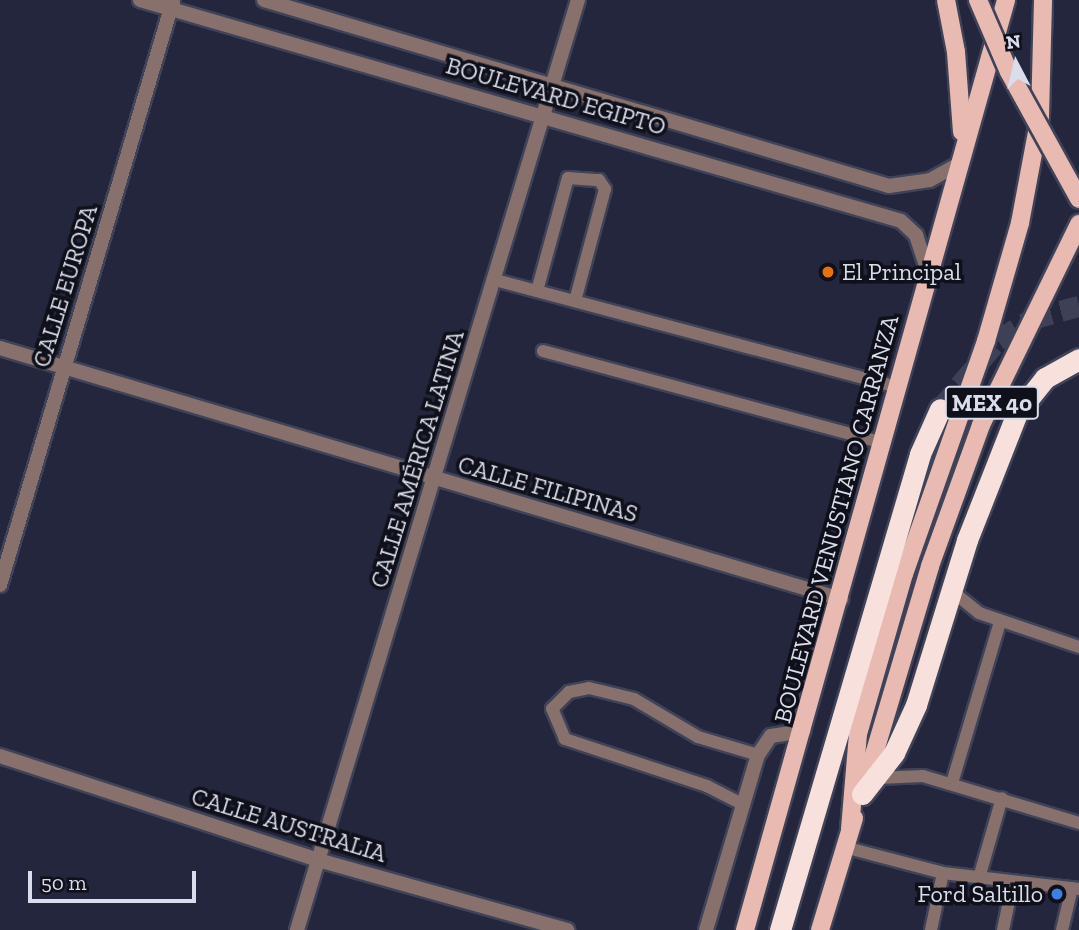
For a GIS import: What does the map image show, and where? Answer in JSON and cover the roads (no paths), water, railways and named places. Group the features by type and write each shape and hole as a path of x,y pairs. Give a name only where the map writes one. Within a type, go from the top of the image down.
{"highway":[{"path":"862,794 878,778 916,705 952,591 1017,414 1045,378 1079,359"},
{"path":"780,930 916,466 940,410"}],"main road":[{"path":"946,0 956,52 960,157"},
{"path":"978,0 1009,72 1079,199"},
{"name":"BOULEVARD VENUSTIANO CARRANZA","path":"745,930 804,731 960,157 1006,0"},
{"path":"850,828 853,763 904,574 1007,274 1040,116 1043,0"},
{"name":"MEX 40","path":"820,930 930,566 981,425 1079,224"}],"street":[{"name":"BOULEVARD EGIPTO","path":"140,0 172,5 901,221 916,235 928,273"},
{"name":"BOULEVARD EGIPTO","path":"264,0 889,186 930,180 960,157"},
{"name":"CALLE AMÉRICA LATINA","path":"297,930 578,0"},
{"name":"CALLE EUROPA","path":"0,585 172,5"},
{"name":"CALLE FILIPINAS","path":"0,348 841,599"},
{"path":"706,930 758,755 771,736 804,731"},
{"name":"CALLE AUSTRALIA","path":"0,756 318,860 566,930"}],"lane":[{"path":"537,291 568,178 599,180 605,189 575,301"},
{"path":"495,280 898,387"},
{"path":"543,351 883,443"},
{"path":"952,591 1000,622 1079,647"},
{"path":"952,783 1000,622"},
{"path":"744,805 706,786 565,739 552,709 569,692 589,688 634,699 698,737 758,755"},
{"path":"878,778 923,776 1079,822"},
{"path":"979,878 1002,798"},
{"path":"844,847 943,873 1076,889 1062,930"},
{"path":"931,930 943,873"},
{"path":"1003,930 1013,882"}],"tunnel":[{"path":"940,409 998,340 1031,319 1079,306"}],"place":[{"name":"El Principal","path":"828,272"},
{"name":"Ford Saltillo","path":"1057,894"}]}
